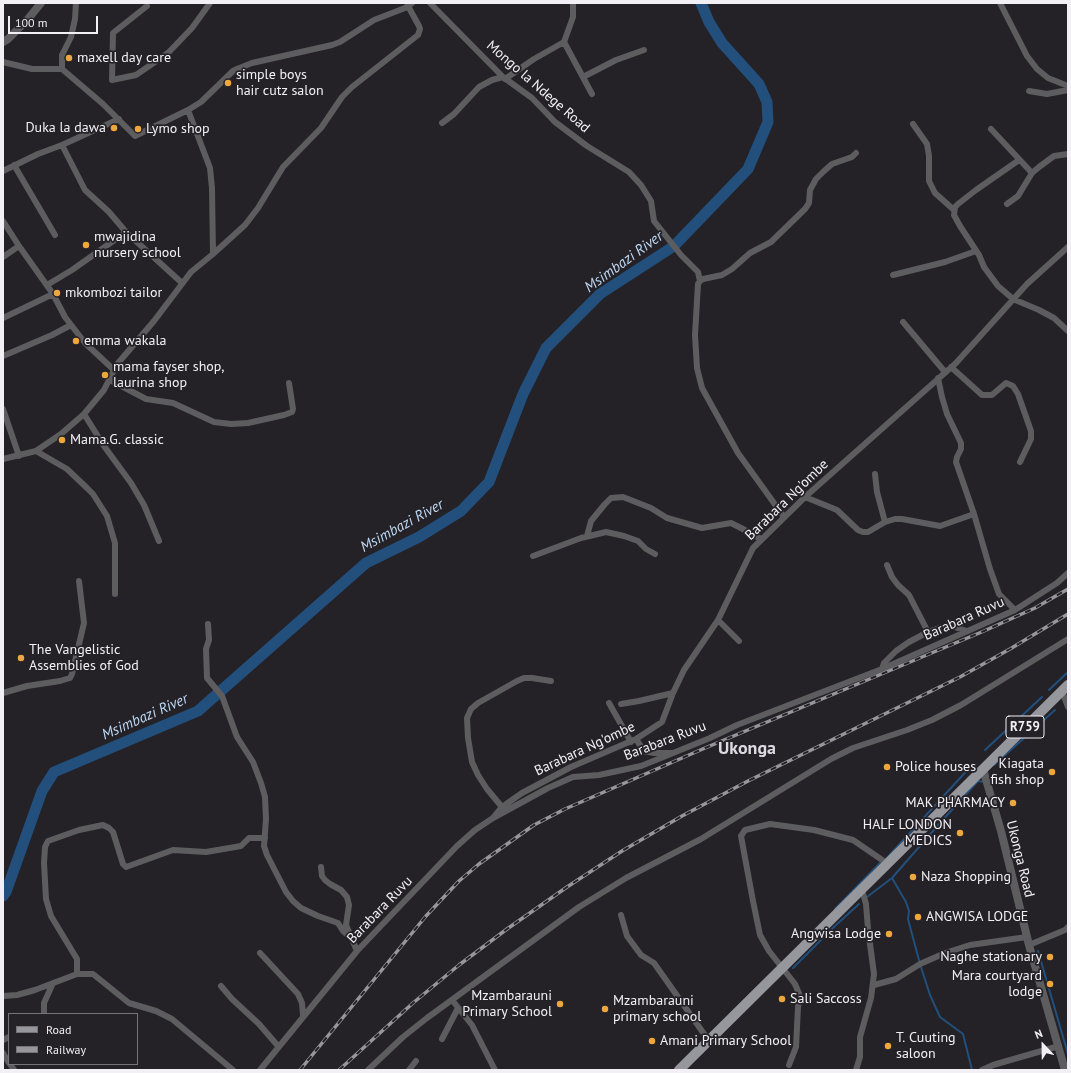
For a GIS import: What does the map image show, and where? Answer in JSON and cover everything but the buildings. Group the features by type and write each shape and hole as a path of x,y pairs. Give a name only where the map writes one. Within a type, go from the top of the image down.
{"main road":[{"name":"R759","path":"679,1070 1065,688"}],"street":[{"path":"3,42 28,20 41,3"},
{"path":"62,69 62,55 71,37 76,3"},
{"path":"147,6 113,33 112,80 136,75 168,53 192,28 210,3"},
{"name":"Mongo la Ndege Road","path":"430,3 504,78 532,98 555,122 587,146 629,172 651,201 654,221 681,255 698,272 700,281"},
{"path":"442,123 454,114 479,87 492,80 504,78 564,42 573,17 573,3"},
{"path":"1000,3 1027,56 1037,70 1048,78 1068,86"},
{"path":"1004,12 1005,3"},
{"path":"3,62 32,69 62,69 103,104 135,136 201,102 233,71 252,63 332,45 340,42 374,20 410,4 420,29 418,35 352,87 342,97 321,128 283,167 258,208 245,225 191,272 182,283 154,321 113,368 114,372 104,390 84,414 61,434 36,451 3,459"},
{"path":"564,42 592,94"},
{"path":"583,77 616,60 644,50"},
{"path":"1029,91 1047,94 1068,90"},
{"path":"188,110 210,168 212,188 213,254"},
{"path":"3,171 119,119"},
{"path":"913,124 927,144 929,156 929,181 935,193 954,210 960,226 984,267 998,286 1013,299 1054,318 1068,331"},
{"path":"991,129 1032,173"},
{"path":"62,145 85,190 109,212 126,232 182,283"},
{"path":"784,517 738,453 702,388 697,368 695,335 697,290 700,281 722,275 732,269 750,253 771,242 805,209 809,203 810,190 816,179 832,164 852,157 856,152"},
{"path":"1007,204 1018,196 1032,173 1048,159 1054,156 1068,154"},
{"path":"954,210 955,207 976,190 1019,160"},
{"path":"14,165 55,235"},
{"path":"3,221 53,294 65,317 85,343 113,368"},
{"path":"47,285 72,270 126,232"},
{"path":"3,257 19,246"},
{"name":"Barabara Ng'ombe","path":"493,818 502,807 517,796 571,766 634,740 662,722 684,670 718,620 753,548 805,497 951,367 1027,284 1068,248"},
{"path":"893,275 945,262 976,251"},
{"path":"3,318 53,294"},
{"path":"903,322 945,372"},
{"path":"3,356 52,335 71,325"},
{"path":"951,367 982,395 992,395 1006,383 1013,386 1018,394 1030,431 1031,439 1020,462"},
{"path":"938,378 947,414 961,443 961,449 956,462 974,514 990,569 999,594 1015,610"},
{"path":"110,380 146,399 172,403 214,422 231,424 248,423 292,412 293,409 289,383"},
{"path":"3,409 19,456"},
{"path":"84,414 104,446 131,483 144,506 159,540"},
{"path":"36,451 67,469 93,494 107,516 115,544 115,594"},
{"path":"875,474 877,492 885,522"},
{"path":"587,536 591,522 605,504 612,498 623,497 651,508 667,518 702,528 731,523 762,540"},
{"path":"805,497 837,510 858,530 863,532 868,532 885,522 895,519 940,526 974,514"},
{"path":"533,556 587,536 606,532 638,541 646,549 656,554"},
{"path":"887,565 892,577 909,595 928,632"},
{"name":"Barabara Ruvu","path":"260,1070 303,1015 357,951 457,846 475,830 493,818 548,788 574,777 623,771 641,766 737,725 882,669 1015,610 1057,583 1068,573"},
{"path":"3,693 27,686 70,678 84,623 78,581"},
{"path":"718,620 739,641"},
{"path":"208,624 209,640 206,649 208,678 222,696 237,737 254,762 265,797 266,819 264,846 267,855 286,892 293,901 301,908 338,922 343,931 351,938"},
{"path":"882,669 884,663 896,651 928,632 948,625 967,632"},
{"path":"368,1070 403,1037 579,907 626,878 702,839 831,759 853,748 926,723 961,705 1068,638"},
{"path":"502,807 487,789 472,762 468,738 467,718 471,709 478,703 517,681 524,678 532,678 551,681"},
{"path":"1065,688 1068,706"},
{"path":"621,704 673,693"},
{"path":"609,703 634,740 644,751 654,753 674,753"},
{"name":"Ukonga Road","path":"983,769 1001,831 1028,941 1066,1070"},
{"path":"789,1065 796,1047 800,996 795,984 764,943 760,935 741,836 745,830 770,824 822,832 853,840 888,864"},
{"path":"77,974 77,959 51,916 46,899 44,864 45,847 48,841 79,830 103,826 114,832 123,864 126,867 130,867 173,850 206,852 241,846 249,838 265,838"},
{"path":"321,867 322,876 325,880 341,890 347,897 349,905 346,925 357,951"},
{"path":"856,1070 860,1057 860,1037 874,985 866,904 862,890"},
{"path":"621,915 626,936 641,955 654,963 709,1041"},
{"path":"874,985 896,979 920,964 945,953 970,945 1028,941 1064,930 1068,927"},
{"path":"260,953 298,994 302,1003 303,1015"},
{"path":"3,996 29,992 77,974 93,974 129,1003 151,1009 172,1019 233,1070"},
{"path":"44,1013 44,1003 53,983"},
{"path":"221,986 232,999 259,1024 278,1046"},
{"path":"452,1000 472,1025 496,1070"},
{"path":"442,1039 458,1008"},
{"path":"982,1070 993,1065 1059,1046"},
{"path":"409,1070 416,1061"}],"waterway":[{"name":"Msimbazi River","path":"3,896 6,892 42,791 54,772 198,711 366,563 419,537 461,511 489,482 523,394 546,348 600,294 674,246 748,169 768,122 767,102 759,84 722,43 709,22 701,3"},
{"path":"1049,690 1068,672"},
{"path":"985,750 1042,697"},
{"path":"994,765 1055,710"},
{"path":"885,860 972,765"},
{"path":"867,897 892,878 978,781 985,782"},
{"path":"835,909 881,862"},
{"path":"892,878 906,902 909,911 908,919 930,995 940,1017 963,1034 972,1070"},
{"path":"793,968 859,904"},
{"path":"1038,951 1068,1054"}],"railway":[{"path":"300,1070 426,916 459,881 479,864 534,825 565,809 705,748 984,631 1035,608 1068,589"},
{"path":"339,1070 413,1003 459,965 567,887 622,851 682,816 748,781 960,677 1068,614"}],"place":[{"name":"maxell day care","path":"69,58"},
{"name":"simple boys hair cutz salon","path":"228,83"},
{"name":"Duka la dawa","path":"114,128"},
{"name":"Lymo shop","path":"138,129"},
{"name":"mwajidina nursery school","path":"86,245"},
{"name":"mkombozi tailor","path":"57,293"},
{"name":"emma wakala","path":"76,341"},
{"name":"mama fayser shop, laurina shop","path":"105,375"},
{"name":"Mama.G. classic","path":"62,440"},
{"name":"The Vangelistic Assemblies of God","path":"21,658"},
{"name":"Police houses","path":"887,767"},
{"name":"Kiagata fish shop","path":"1052,772"},
{"name":"MAK PHARMACY","path":"1013,803"},
{"name":"HALF LONDON MEDICS","path":"960,833"},
{"name":"Naza Shopping","path":"913,877"},
{"name":"ANGWISA LODGE","path":"918,917"},
{"name":"Angwisa Lodge","path":"889,934"},
{"name":"Naghe stationary","path":"1050,957"},
{"name":"Mara courtyard lodge","path":"1050,984"},
{"name":"Sali Saccoss","path":"782,999"},
{"name":"Mzambarauni Primary School","path":"560,1004"},
{"name":"Mzambarauni primary school","path":"605,1009"},
{"name":"Amani Primary School","path":"652,1041"},
{"name":"T. Cuuting saloon","path":"888,1046"}],"district":[{"name":"Ukonga","path":"747,749"}]}
